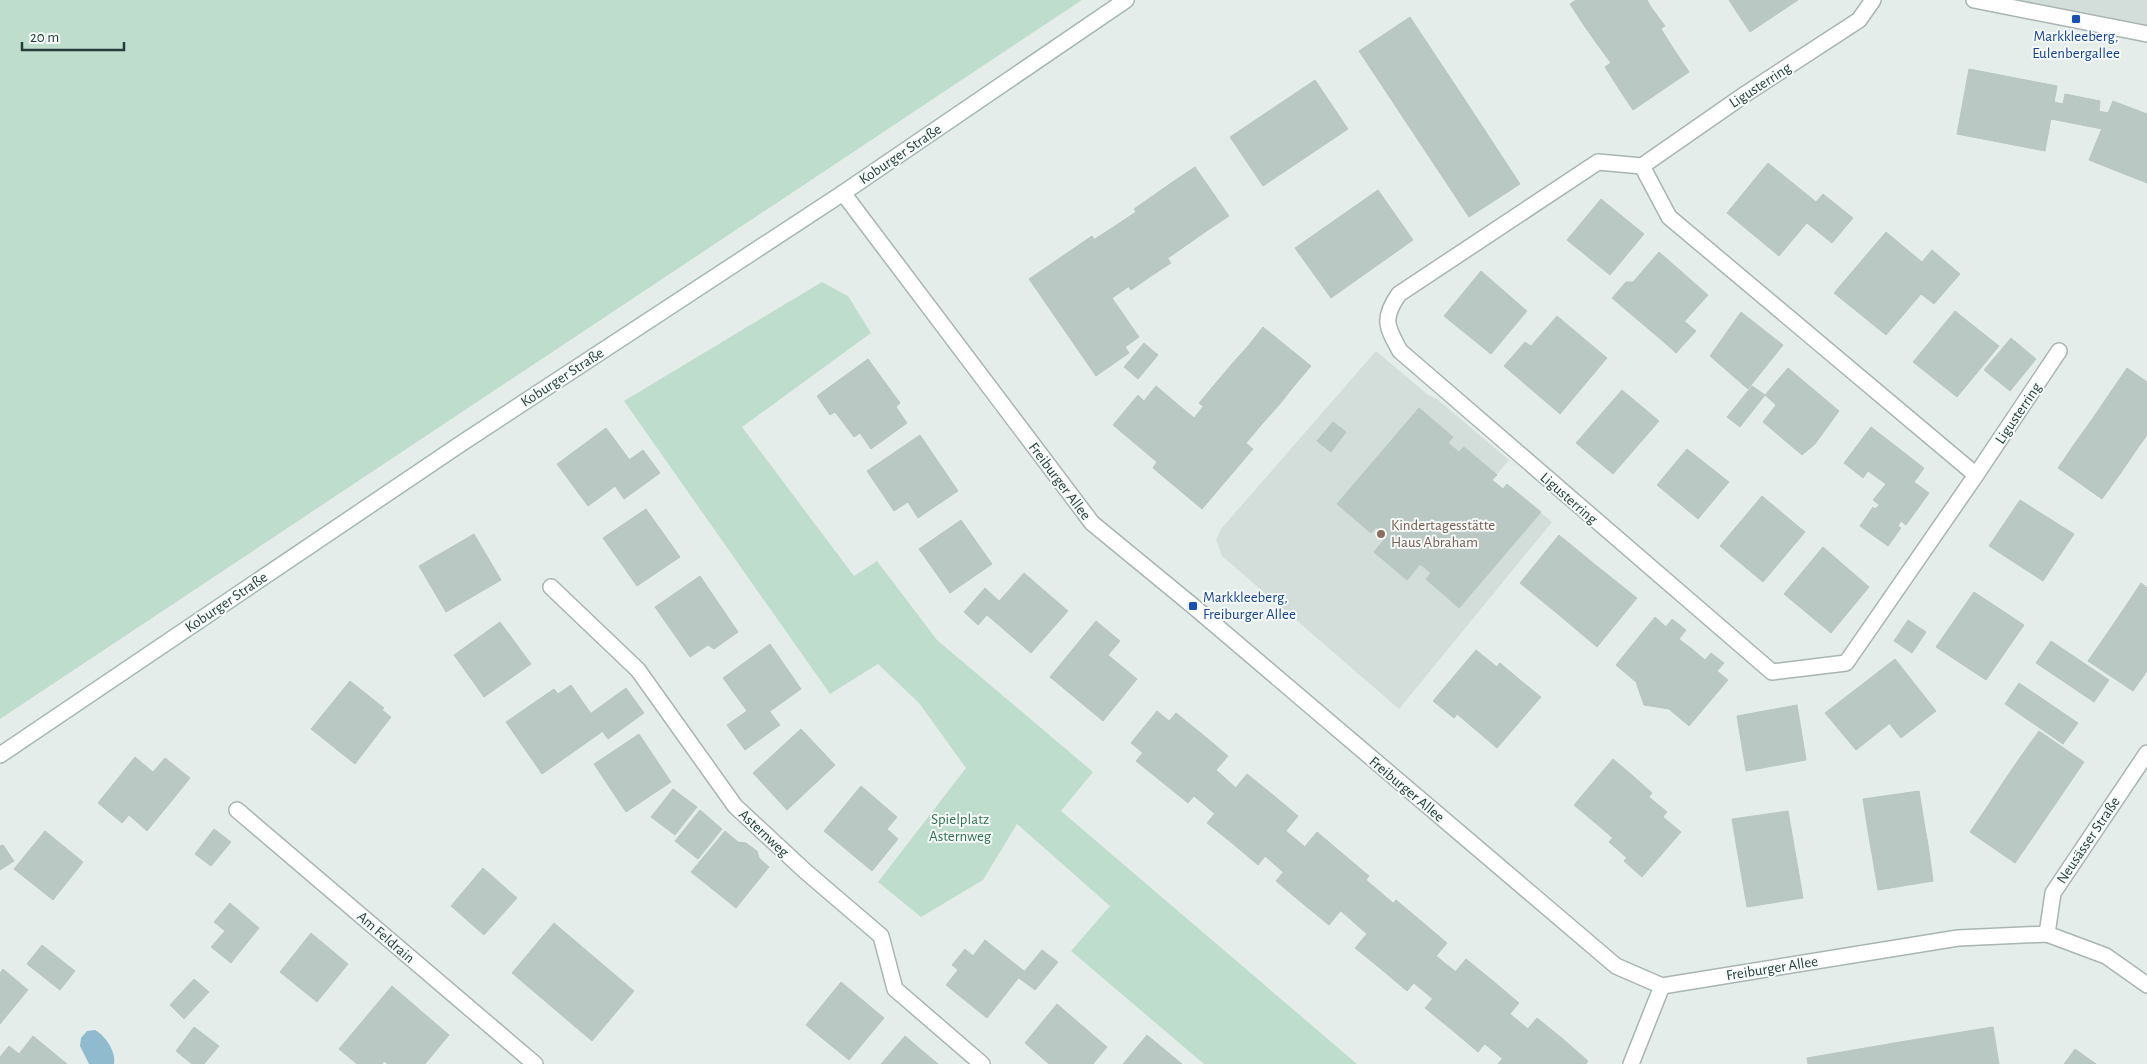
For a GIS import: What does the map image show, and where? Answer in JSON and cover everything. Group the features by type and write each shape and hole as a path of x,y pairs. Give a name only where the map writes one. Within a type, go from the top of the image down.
{"street":[{"name":"Koburger Straße","path":"0,756 454,448 843,193 1126,0"},
{"name":"Ligusterring","path":"1874,0 1859,20 1747,92 1642,166 1598,162 1400,294 1388,310 1389,333 1400,350 1772,672 1846,663 2059,351"},
{"path":"1974,0 2147,34"},
{"path":"1642,166 1669,217 1976,475"},
{"name":"Freiburger Allee","path":"843,193 1092,523 1193,606 1616,966 1662,986 1958,938 2047,934 2106,956 2147,985"},
{"name":"Asternweg","path":"551,587 638,670 734,806 805,872 880,936 895,989 982,1064"},
{"name":"Neusässer Straße","path":"2047,934 2053,892 2147,753"},
{"name":"Am Feldrain","path":"238,810 535,1064"},
{"path":"1631,1064 1662,986"}],"shaded area":[{"path":"1974,0 2147,0 2147,34"},
{"name":"Kindertagesstätte Haus Abraham","path":"1376,351 1428,395 1437,399 1509,460 1492,480 1503,489 1507,484 1552,522 1399,709 1222,556 1216,540 1221,529"}],"green space":[{"path":"0,0 1082,0 0,719"},
{"name":"Spielplatz Asternweg","path":"822,282 848,296 871,333 742,427 854,576 877,561 937,640 1093,772 1061,811 1357,1064 1204,1064 1071,951 1110,906 1017,824 983,880 921,917 878,882 966,768 919,703 878,664 830,694 624,401"}],"water":[{"path":"95,1030 103,1036 109,1045 113,1054 114,1064 89,1064 80,1046 81,1038 87,1031"}],"building":[{"path":"1576,0 1618,0 1583,24 1570,4"},
{"path":"1618,0 1647,0 1651,7 1597,44 1583,24"},
{"path":"1729,0 1753,0 1736,11"},
{"path":"1753,0 1798,0 1750,32 1736,11"},
{"path":"1651,7 1665,26 1611,63 1597,44"},
{"path":"1410,17 1465,100 1414,134 1359,51"},
{"path":"1661,29 1675,51 1619,89 1605,67"},
{"path":"1675,51 1689,72 1633,110 1619,89"},
{"path":"1969,69 2057,86 2045,151 1957,134"},
{"path":"1315,80 1348,129 1263,186 1230,137"},
{"path":"2065,94 2100,101 2099,111 2108,113 2102,129 2051,119 2054,102 2063,104"},
{"path":"1465,100 1520,184 1469,217 1414,134"},
{"path":"2113,101 2147,114 2147,183 2089,160"},
{"path":"1768,163 1821,206 1779,256 1727,213"},
{"path":"1195,167 1229,216 1208,230 1174,181"},
{"path":"1174,181 1208,230 1188,244 1154,195"},
{"path":"1378,190 1413,240 1331,298 1295,248"},
{"path":"1823,194 1853,218 1832,243 1807,223 1821,206 1816,202"},
{"path":"1154,195 1188,244 1168,258 1134,209"},
{"path":"1601,199 1644,234 1610,275 1567,240"},
{"path":"1136,212 1171,263 1151,276 1115,226"},
{"path":"1115,226 1151,276 1131,290 1095,239"},
{"path":"1886,232 1922,262 1932,250 1960,274 1934,304 1921,294 1886,335 1834,293"},
{"path":"1092,236 1128,287 1112,298 1139,337 1125,347 1129,353 1096,376 1029,279"},
{"path":"1659,252 1708,295 1665,343 1612,298 1626,282 1633,282"},
{"path":"1481,271 1527,311 1491,354 1444,316"},
{"path":"1955,311 1999,346 1957,397 1913,362"},
{"path":"1741,312 1783,345 1748,389 1710,356"},
{"path":"1557,316 1607,358 1560,414 1504,366 1525,342 1531,346"},
{"path":"1684,321 1696,331 1676,353 1665,343"},
{"path":"1263,327 1311,366 1294,386 1248,346"},
{"path":"2011,338 2036,359 2010,391 1984,370"},
{"path":"1144,343 1158,355 1138,379 1124,367"},
{"path":"1248,346 1294,386 1279,405 1231,365"},
{"path":"868,359 900,403 896,407 907,423 871,449 860,433 854,437 835,412 830,415 817,396"},
{"path":"1231,365 1279,405 1262,424 1215,384"},
{"path":"1788,368 1839,411 1815,444 1802,455 1763,422 1776,405 1765,395"},
{"path":"2127,368 2147,382 2147,419 2110,393"},
{"path":"1215,384 1262,424 1246,443 1199,403"},
{"path":"1156,386 1194,418 1203,407 1253,449 1202,509 1153,468 1157,462 1113,425 1138,395 1144,401"},
{"path":"1752,386 1765,395 1740,427 1727,417"},
{"path":"1622,390 1659,421 1613,474 1576,443"},
{"path":"2110,393 2147,419 2147,435 2137,449 2093,418"},
{"path":"1419,408 1453,437 1448,443 1459,452 1464,447 1497,475 1492,480 1503,489 1507,484 1541,512 1459,608 1426,579 1431,573 1420,564 1407,580 1374,552 1387,536 1376,527 1371,533 1337,504"},
{"path":"2093,418 2137,449 2120,474 2075,443"},
{"path":"1333,422 1346,432 1331,452 1317,441"},
{"path":"1871,427 1924,468 1914,482 1929,493 1906,525 1873,500 1886,484 1868,471 1863,478 1844,463"},
{"path":"606,428 637,470 588,506 557,464"},
{"path":"920,435 958,491 918,518 908,502 894,511 867,471"},
{"path":"2075,443 2120,474 2102,499 2058,468"},
{"path":"1687,449 1729,482 1698,519 1657,485"},
{"path":"643,450 660,473 624,499 615,486 637,470 629,460"},
{"path":"1762,496 1805,532 1763,582 1720,546"},
{"path":"2020,500 2074,534 2043,581 1989,546"},
{"path":"1879,505 1901,521 1898,526 1901,528 1888,546 1860,526 1873,507 1875,509"},
{"path":"646,509 680,557 637,586 603,538"},
{"path":"961,520 992,564 950,593 919,549"},
{"path":"474,534 501,580 446,612 419,566"},
{"path":"1559,535 1598,567 1559,615 1520,583"},
{"path":"1823,547 1869,587 1831,633 1784,594"},
{"path":"1598,567 1637,598 1597,647 1559,615"},
{"path":"1024,573 1068,611 1031,653 987,615"},
{"path":"700,576 738,632 714,649 708,645 690,657 655,607"},
{"path":"2141,583 2147,588 2147,625 2123,610"},
{"path":"985,588 999,601 978,625 964,612"},
{"path":"1974,592 2024,625 1986,680 1936,647"},
{"path":"2123,610 2147,625 2147,663 2106,635"},
{"path":"1655,617 1666,627 1672,619 1686,630 1679,639 1692,649 1644,705 1636,682 1616,665"},
{"path":"1908,620 1926,632 1912,653 1894,641"},
{"path":"1096,621 1120,641 1108,655 1137,679 1103,721 1050,677"},
{"path":"500,622 531,664 484,697 454,655"},
{"path":"2106,635 2147,663 2147,671 2133,691 2088,661"},
{"path":"2051,641 2109,680 2094,702 2036,663"},
{"path":"770,644 801,689 755,722 723,678"},
{"path":"1692,649 1705,660 1711,653 1724,663 1717,671 1728,680 1689,726 1669,709 1644,705"},
{"path":"1476,650 1497,667 1454,718 1433,701"},
{"path":"1895,659 1936,711 1901,738 1860,686"},
{"path":"1500,663 1520,680 1477,731 1457,714"},
{"path":"1520,680 1541,697 1497,748 1477,731"},
{"path":"350,681 384,708 382,710 391,717 355,764 311,729"},
{"path":"2019,683 2078,723 2063,744 2005,704"},
{"path":"571,685 603,731 542,774 506,722 554,689 558,694"},
{"path":"1860,686 1890,723 1856,750 1825,713"},
{"path":"626,688 644,713 608,739 590,714"},
{"path":"1797,705 1806,760 1746,771 1737,716"},
{"path":"747,711 755,722 770,712 780,725 745,750 727,725"},
{"path":"1157,711 1169,721 1143,753 1131,743"},
{"path":"1176,713 1202,734 1162,782 1136,761"},
{"path":"801,729 835,765 787,810 753,773"},
{"path":"2039,731 2084,762 2067,787 2021,756"},
{"path":"639,734 671,782 626,812 594,764"},
{"path":"1202,734 1228,756 1188,803 1162,782"},
{"path":"2021,756 2067,787 2050,812 2004,781"},
{"path":"135,757 178,793 147,831 129,815 122,823 98,803"},
{"path":"165,758 190,778 178,793 153,772"},
{"path":"1613,759 1633,776 1593,821 1574,805"},
{"path":"1216,770 1236,788 1214,813 1194,796"},
{"path":"1247,774 1273,795 1232,843 1207,823"},
{"path":"1633,776 1652,793 1613,838 1593,821"},
{"path":"2004,781 2050,812 2033,837 1987,807"},
{"path":"861,786 897,817 887,829 898,839 872,871 824,831"},
{"path":"673,789 697,807 675,835 651,817"},
{"path":"1919,791 1924,822 1868,831 1863,799"},
{"path":"1273,795 1298,816 1258,865 1232,843"},
{"path":"1649,797 1667,812 1627,858 1609,842"},
{"path":"1987,807 2033,837 2015,863 1970,832"},
{"path":"700,810 722,829 698,859 675,841"},
{"path":"1788,811 1793,840 1737,849 1732,819"},
{"path":"1663,817 1681,832 1642,877 1624,861"},
{"path":"1924,822 1929,851 1873,860 1868,831"},
{"path":"214,829 231,842 211,866 195,854"},
{"path":"45,831 83,862 53,900 14,869"},
{"path":"725,831 738,842 746,843 757,851 759,858 769,867 736,908 691,872"},
{"path":"1286,831 1305,847 1283,872 1265,856"},
{"path":"1317,832 1343,854 1302,903 1276,881"},
{"path":"1793,840 1798,869 1742,878 1737,849"},
{"path":"3,845 14,861 0,870 0,846"},
{"path":"1929,851 1933,881 1878,890 1873,860"},
{"path":"1343,854 1369,876 1329,925 1302,903"},
{"path":"483,868 517,898 484,935 451,906"},
{"path":"1798,869 1803,898 1747,907 1742,878"},
{"path":"1366,880 1393,903 1367,934 1341,911"},
{"path":"1396,900 1421,921 1381,969 1355,948"},
{"path":"230,903 259,928 231,963 211,947 225,931 214,922"},
{"path":"1421,921 1447,943 1407,991 1381,969"},
{"path":"554,923 634,991 592,1041 512,973"},
{"path":"311,933 348,964 317,1002 280,972"},
{"path":"985,940 1024,971 987,1018 946,985 958,970 952,965 965,949 973,956"},
{"path":"42,945 75,971 60,990 27,964"},
{"path":"1042,950 1058,962 1035,990 1019,978"},
{"path":"1436,956 1456,972 1433,999 1414,983"},
{"path":"1466,959 1493,981 1452,1030 1425,1008"},
{"path":"3,969 28,990 0,1024 0,973"},
{"path":"194,979 209,992 184,1019 170,1005"},
{"path":"1493,981 1519,1003 1478,1052 1452,1030"},
{"path":"841,982 884,1018 849,1060 806,1025"},
{"path":"392,986 449,1035 425,1064 388,1064 384,1061 382,1064 357,1064 339,1049"},
{"path":"1057,1004 1107,1047 1093,1064 1049,1064 1025,1043"},
{"path":"1510,1014 1528,1029 1503,1059 1485,1044"},
{"path":"1537,1018 1563,1039 1542,1064 1498,1064"},
{"path":"194,1027 219,1046 204,1064 192,1064 176,1051"},
{"path":"1993,1027 1999,1064 1903,1064 1900,1042"},
{"path":"1147,1035 1182,1064 1123,1064"},
{"path":"33,1036 67,1064 0,1064 0,1057 9,1046 19,1054"},
{"path":"905,1036 938,1064 881,1064"},
{"path":"1563,1039 1588,1061 1586,1064 1542,1064"},
{"path":"1900,1042 1903,1064 1808,1064 1807,1058"},
{"path":"2075,1049 2096,1064 2064,1064"}],"place":[{"name":"Markkleeberg, Eulenbergallee","path":"2076,19"},
{"name":"Kindertagesstätte Haus Abraham","path":"1381,534"},
{"name":"Markkleeberg, Freiburger Allee","path":"1193,606"}]}
